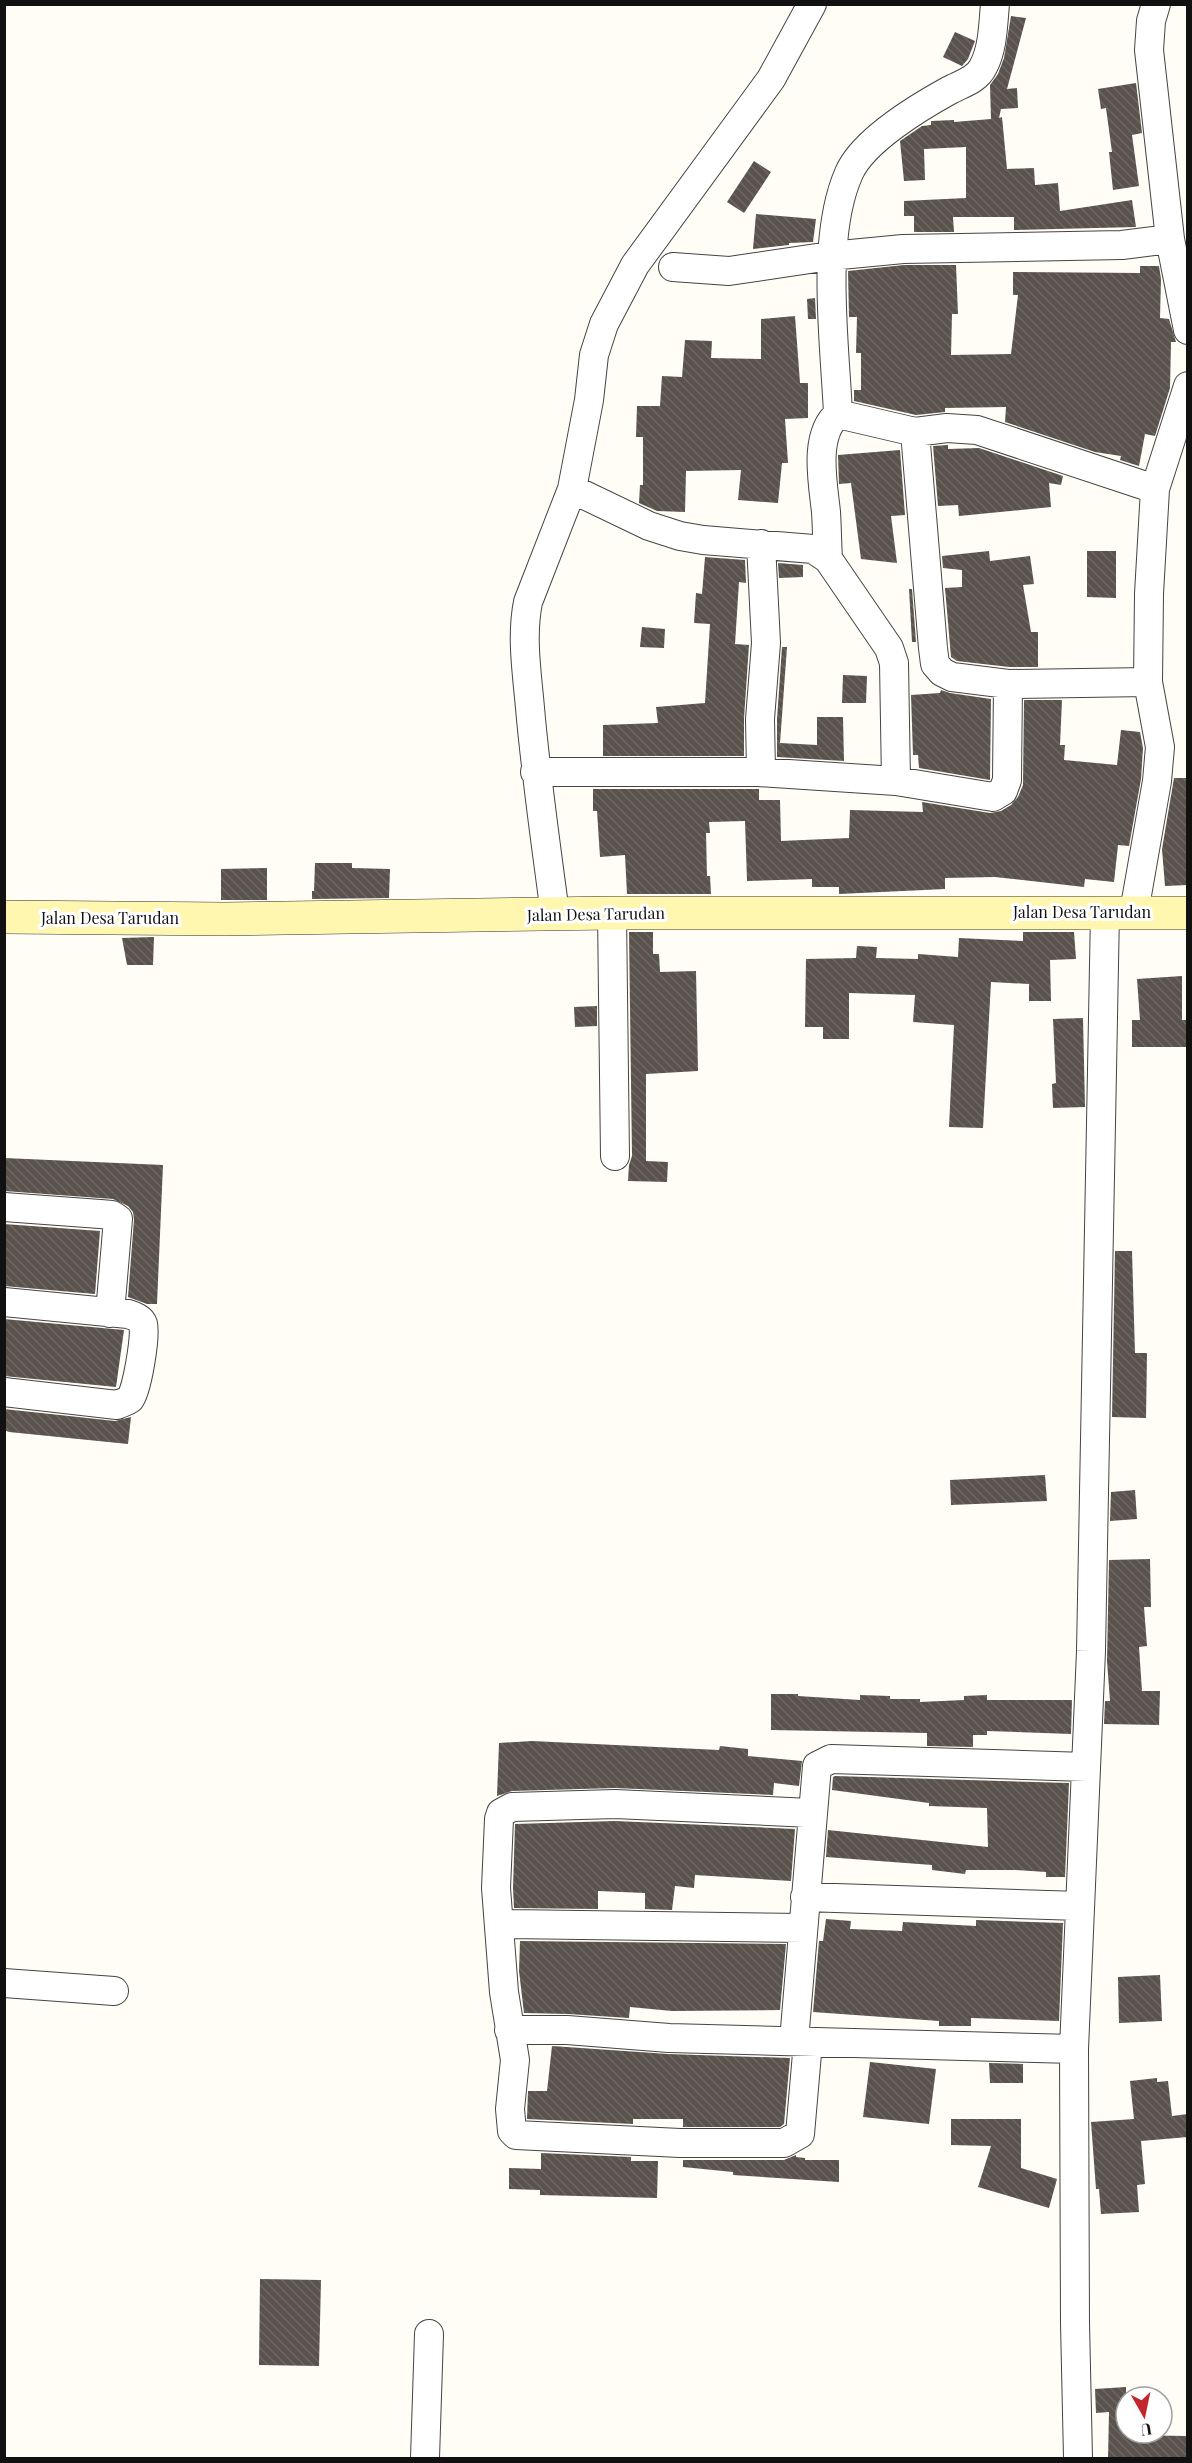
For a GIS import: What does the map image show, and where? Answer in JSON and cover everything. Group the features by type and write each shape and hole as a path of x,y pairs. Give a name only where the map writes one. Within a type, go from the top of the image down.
{"street":[{"path":"555,914 546,771 527,677 525,617 528,602 572,489 587,410 594,355 604,324 635,265 771,79 812,4"},
{"path":"838,414 831,256 840,201 849,173 862,151 887,131 950,90 969,81 983,68 993,34 995,4"},
{"path":"1156,4 1151,21 1149,50 1170,238 1188,330"},
{"path":"673,267 729,271 831,256 913,248 1122,245 1170,238"},
{"path":"1078,2458 1074,2049 1120,912 1159,762 1159,733 1148,681 1149,594 1155,489 1188,386"},
{"path":"838,414 915,432 947,428 977,430 1155,489"},
{"path":"828,559 820,474 824,442 830,421 838,414"},
{"path":"915,432 935,664 942,672 952,677 1008,684 1148,681"},
{"path":"572,489 649,526 680,536 703,540 806,548 828,559 889,648 894,663 897,780"},
{"path":"761,544 766,643 760,719 761,772"},
{"path":"546,771 761,772 897,780 993,797 1003,791 1007,780 1008,684"},
{"path":"612,913 615,1156"},
{"name":"Jalan Desa Tarudan","path":"4,917 225,919 612,913 1188,913"},
{"path":"4,1207 112,1215 118,1219 110,1313"},
{"path":"4,1302 134,1316 139,1318 143,1325 140,1363 134,1391 129,1399 117,1405 4,1392"},
{"path":"811,1813 615,1804 512,1807 501,1813 496,1888 509,2030 515,2060 510,2109 512,2131 518,2135 552,2138 680,2143 784,2144 800,2134 802,1928 817,1767 831,1759 1086,1767"},
{"path":"805,1897 1080,1906"},
{"path":"500,1924 802,1928"},
{"path":"4,1983 114,1990"},
{"path":"509,2030 567,2031 669,2038 1074,2049"},
{"path":"425,2458 429,2334"}],"building":[{"path":"1011,16 1026,18 1007,89 1017,88 1018,108 1001,109 999,118 1002,117 1007,169 1034,168 1035,185 1058,183 1060,211 1132,200 1136,227 1014,230 1014,217 953,217 954,232 914,232 914,216 904,216 904,201 966,198 966,147 924,149 925,180 904,181 900,141 922,126 931,125 931,121 991,119 990,85 998,74 1004,58"},
{"path":"955,32 975,41 968,59 962,66 943,57"},
{"path":"1136,83 1142,133 1132,135 1139,186 1113,190 1109,152 1112,152 1106,108 1101,109 1098,89"},
{"path":"754,161 771,172 744,213 727,202"},
{"path":"756,214 816,219 813,242 753,249"},
{"path":"904,265 956,265 958,314 952,314 951,355 1011,354 1018,295 1013,295 1013,272 1140,273 1140,266 1159,266 1160,318 1169,319 1176,342 1171,342 1170,388 1155,436 1145,434 1139,466 1120,460 1121,456 1095,452 1005,422 1006,407 945,408 945,412 916,415 854,401 854,390 861,390 861,353 856,353 857,317 849,317 848,271"},
{"path":"815,298 816,319 808,319 807,299"},
{"path":"795,316 800,383 808,383 808,418 785,419 788,463 782,463 778,503 738,500 741,470 686,471 685,512 657,511 639,503 640,485 643,485 643,437 636,437 637,406 660,406 662,376 682,377 685,340 712,341 711,358 761,359 761,319"},
{"path":"948,445 948,449 979,448 1063,476 1061,485 1049,483 1051,507 959,516 958,505 938,506 933,446"},
{"path":"900,450 905,515 891,516 897,563 861,559 851,483 839,484 838,455"},
{"path":"989,551 990,561 1030,556 1034,584 1023,585 1031,632 1038,632 1038,667 1009,667 957,661 951,657 945,588 962,587 962,570 943,568 942,556"},
{"path":"1087,551 1116,551 1116,598 1087,597"},
{"path":"705,557 745,560 746,583 739,582 735,644 749,645 744,756 603,756 603,725 658,723 656,707 705,703 710,624 694,623 696,593 702,594"},
{"path":"778,563 803,565 803,577 779,578"},
{"path":"909,589 912,589 916,642 912,642"},
{"path":"642,627 665,629 664,648 640,647"},
{"path":"782,647 787,647 780,743 817,745 817,717 843,717 844,761 777,757"},
{"path":"843,675 867,676 866,703 842,703"},
{"path":"941,690 991,699 990,780 919,768 918,755 913,755 911,695 940,693"},
{"path":"1024,700 1062,700 1060,745 1065,745 1064,760 1117,765 1121,730 1140,732 1143,748 1141,779 1129,846 1118,845 1114,882 1085,879 1084,887 995,877 945,878 945,889 839,894 839,887 812,887 812,879 747,881 745,821 709,822 710,833 706,833 707,876 710,876 711,894 627,894 625,855 600,857 597,811 593,811 593,789 759,789 759,800 780,800 781,841 849,838 850,810 923,812 922,802 990,813 1001,811 1018,797 1023,785"},
{"path":"1174,778 1188,778 1188,885 1165,886 1162,849"},
{"path":"315,863 352,863 352,868 390,869 389,898 312,899"},
{"path":"267,868 267,900 221,900 221,869"},
{"path":"629,932 653,932 653,954 659,954 660,972 696,971 698,1071 646,1074 646,1161 668,1162 667,1182 628,1181 632,1156"},
{"path":"1023,932 1074,932 1076,959 1050,960 1051,1001 1029,1001 1029,984 991,982 983,1128 949,1127 954,1025 913,1022 915,995 849,993 849,1039 823,1039 823,1027 805,1027 806,959 856,958 857,946 877,947 876,958 918,959 918,954 958,957 959,938 1023,941"},
{"path":"154,937 153,965 127,965 122,938"},
{"path":"1182,976 1182,1020 1188,1020 1188,1047 1132,1047 1132,1020 1140,1020 1137,979"},
{"path":"597,1006 597,1026 575,1027 574,1007"},
{"path":"1083,1018 1085,1107 1053,1108 1052,1084 1056,1083 1053,1019"},
{"path":"4,1158 163,1165 157,1304 147,1304 128,1297 134,1220 133,1212 128,1206 113,1199 4,1191"},
{"path":"4,1224 100,1231 95,1294 4,1286"},
{"path":"1115,1251 1132,1251 1135,1353 1147,1353 1146,1418 1112,1417"},
{"path":"4,1319 124,1330 116,1387 4,1376"},
{"path":"4,1409 115,1421 131,1417 128,1444 9,1432 4,1430"},
{"path":"1045,1475 1047,1501 951,1505 950,1480"},
{"path":"1135,1490 1137,1519 1110,1521 1111,1492"},
{"path":"1150,1559 1151,1607 1144,1607 1147,1646 1139,1647 1142,1691 1160,1691 1159,1725 1104,1724 1105,1701 1110,1701 1107,1661 1109,1560"},
{"path":"771,1694 798,1694 798,1696 860,1700 860,1695 890,1696 890,1699 920,1699 920,1702 964,1700 964,1696 987,1695 987,1700 1072,1700 1071,1734 987,1731 987,1735 973,1735 973,1747 927,1746 927,1733 771,1730"},
{"path":"532,1741 719,1750 720,1746 748,1749 748,1756 802,1761 799,1786 774,1783 773,1795 615,1788 512,1791 497,1796 499,1743"},
{"path":"835,1776 1069,1783 1065,1877 1046,1877 1046,1872 1015,1870 966,1870 965,1874 932,1870 932,1865 826,1857 828,1830 988,1847 987,1808 929,1806 929,1803 832,1790"},
{"path":"615,1821 795,1829 791,1881 695,1875 694,1888 675,1886 672,1910 645,1909 645,1893 598,1891 598,1909 514,1908 515,1824"},
{"path":"826,1919 851,1921 850,1929 902,1931 903,1922 976,1926 976,1920 1063,1923 1059,2021 971,2018 971,2026 939,2026 939,2021 813,2012 819,1941 823,1941"},
{"path":"520,1941 786,1944 780,2010 672,2011 630,2007 629,2018 524,2013 519,1971"},
{"path":"1160,1975 1162,2021 1119,2023 1118,1977"},
{"path":"552,2046 668,2054 790,2058 784,2124 780,2127 683,2127 683,2119 633,2119 633,2124 527,2119 528,2091 547,2091"},
{"path":"870,2062 936,2069 929,2124 863,2117"},
{"path":"989,2063 1023,2064 1023,2083 990,2083"},
{"path":"1157,2078 1157,2082 1168,2081 1172,2116 1188,2114 1188,2137 1141,2141 1145,2184 1137,2185 1139,2212 1101,2214 1099,2189 1096,2189 1091,2122 1134,2119 1130,2081"},
{"path":"951,2119 1021,2119 1021,2168 1057,2179 1049,2208 978,2187 991,2146 951,2145"},
{"path":"541,2153 631,2157 631,2161 658,2161 657,2198 540,2195 540,2190 509,2189 509,2168 541,2169"},
{"path":"796,2155 805,2160 839,2160 839,2182 733,2175 733,2172 683,2167 683,2160 784,2160"},
{"path":"260,2279 321,2280 319,2366 259,2365"},
{"path":"1114,2388 1114,2445 1174,2445 1174,2436 1186,2436 1186,2458 1108,2458 1109,2412 1096,2413 1095,2389"}]}
